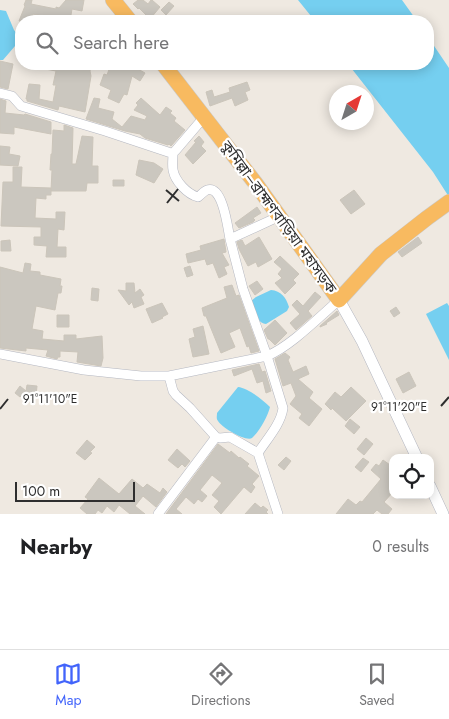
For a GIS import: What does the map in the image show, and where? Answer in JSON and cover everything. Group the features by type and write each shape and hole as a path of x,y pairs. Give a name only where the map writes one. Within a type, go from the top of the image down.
{"highway":[{"path":"113,0 125,15"},
{"name":"কুমিল্লা–ব্রাহ্মণবাড়িয়া মহাসড়ক","path":"168,70 280,216 339,300 381,254 449,202"}],"street":[{"path":"0,93 12,96 21,106 173,153"},
{"path":"205,116 173,153 173,172 179,182 189,192 198,197 206,190 212,190 217,192 221,200 243,289 283,408 278,422 258,453"},
{"path":"230,240 280,216"},
{"path":"0,354 84,370 141,376 169,376 267,356 289,342 339,300 362,341 415,454"},
{"path":"169,376 176,395 216,437 230,437 258,453 278,514"},
{"path":"158,514 216,437"},
{"path":"434,495 443,514"}],"water":[{"path":"298,0 402,0 413,15 310,15"},
{"path":"0,10 6,11 15,31 15,46 3,60 0,60"},
{"path":"434,46 449,68 449,197 433,172 374,97 374,85 365,85 353,70 434,70"},
{"path":"271,290 283,295 289,307 287,311 266,324 258,319 251,301"},
{"path":"447,303 449,306 449,360 426,314"},
{"path":"238,387 251,392 270,407 263,424 252,438 249,439 224,427 217,419 217,413"}],"building":[{"path":"26,0 32,0 31,4 56,9 66,0 84,0 82,11 72,9 71,15 21,15"},
{"path":"138,0 143,0 148,4 152,0 160,7 153,15 146,15 133,4"},
{"path":"169,2 174,6 166,15 161,10"},
{"path":"0,61 13,64 8,89 0,87"},
{"path":"50,70 90,70 91,76 85,112 59,106 58,110 27,101 29,84 40,85 39,99 53,102 56,85 53,85 56,71"},
{"path":"109,70 140,70 145,73 140,81 132,76 127,95 124,94 119,103 108,98 111,90 100,85 104,74 107,75"},
{"path":"247,82 250,90 245,92 248,100 235,106 232,98 210,106 206,92 212,90 214,97 230,92 229,88"},
{"path":"94,98 100,99 98,108 114,112 112,119 122,127 131,116 145,120 147,116 134,110 138,105 136,103 141,98 160,115 166,107 172,111 170,113 176,118 174,121 185,130 171,146 145,138 140,134 86,119"},
{"path":"0,99 6,101 5,113 25,114 51,122 51,134 14,127 14,134 0,133"},
{"path":"64,125 73,128 72,164 76,164 82,136 93,137 92,166 98,166 98,183 87,183 86,191 51,191 52,170 50,170 53,130 64,131"},
{"path":"199,136 204,142 201,146 206,151 193,164 185,155"},
{"path":"0,146 10,147 9,154 20,156 18,166 0,165"},
{"path":"139,160 154,163 163,169 154,183 136,175"},
{"path":"13,167 22,167 21,187 51,188 51,195 46,195 46,199 36,198 35,218 56,219 56,212 65,212 64,230 58,229 57,247 66,247 66,257 46,257 47,246 34,245 34,237 41,237 41,227 1,226 3,182 13,182"},
{"path":"113,180 124,180 124,186 113,186"},
{"path":"354,190 365,204 351,214 340,200"},
{"path":"257,207 261,213 253,218 255,220 239,228 235,223"},
{"path":"259,237 272,259 258,267 256,262 248,266 237,242 242,240 245,246"},
{"path":"418,237 422,243 402,257 398,252"},
{"path":"224,239 226,252 222,253 229,265 224,267 227,274 219,278 213,263 207,265 205,259 188,263 186,254 201,250 200,246"},
{"path":"10,240 11,251 1,251 1,241"},
{"path":"280,256 299,274 293,280 296,283 285,294 275,283 282,278 278,274 282,269 274,262"},
{"path":"25,263 31,264 30,271 40,272 40,275 61,279 60,286 62,286 61,293 58,293 55,310 36,306 32,329 43,331 42,339 64,341 64,335 76,335 76,339 102,336 103,358 101,366 77,362 78,352 60,351 60,357 57,359 46,356 48,350 26,348 26,351 0,348 0,267 23,273"},
{"path":"190,266 193,275 187,277 184,268"},
{"path":"257,281 263,289 255,295 249,286"},
{"path":"126,283 134,283 135,293 140,289 144,295 141,297 144,304 134,308 132,302 129,305 118,290 126,291"},
{"path":"232,285 236,296 239,295 259,351 251,353 240,328 229,333 235,347 221,353 206,316 204,316 202,308 227,298 224,287"},
{"path":"92,288 99,289 98,301 91,300"},
{"path":"315,292 321,297 308,311 312,316 296,330 290,323 300,314 292,305 297,300 303,306"},
{"path":"162,303 168,314 152,323 146,309"},
{"path":"396,307 400,313 394,317 390,311"},
{"path":"337,311 339,315 320,327 320,326"},
{"path":"57,315 69,315 69,327 57,327"},
{"path":"275,320 287,333 275,345 268,339 264,330"},
{"path":"203,326 209,354 193,357 189,339 195,337 193,329"},
{"path":"285,353 290,357 288,360 293,372 306,366 309,374 298,379 313,392 309,398 322,409 309,426 299,418 302,414 290,404 296,396 291,383 283,386 275,359"},
{"path":"259,364 262,372 265,371 271,391 266,393 263,381 257,383 252,369 234,376 232,370"},
{"path":"409,372 416,386 403,393 396,379"},
{"path":"27,385 37,386 36,396 22,395 20,397 15,393 20,386 26,391"},
{"path":"351,387 366,401 346,421 325,404 335,392 341,397"},
{"path":"350,419 360,427 354,434 345,426"},
{"path":"366,438 373,444 364,455 357,449"},
{"path":"87,440 95,447 85,460 76,453"},
{"path":"218,444 249,464 247,466 259,476 252,484 255,487 251,493 244,487 221,514 214,507 219,501 212,495 222,483 212,475 200,490 207,496 202,502 198,499 194,504 186,497 176,509 182,514 166,514"},
{"path":"177,449 190,461 185,467 182,464 178,468 168,460"},
{"path":"286,457 291,461 284,470 278,465"},
{"path":"363,458 369,462 361,472 355,467"},
{"path":"383,460 389,464 389,496 384,502 392,509 388,514 382,514 377,510 373,514 336,514 348,499 356,505 360,501 362,502 381,479 371,470 376,464 379,466"},
{"path":"99,478 119,494 132,479 143,488 147,484 160,493 163,488 167,492 156,507 143,496 135,506 145,514 130,514 119,505 114,512 107,506 102,513 98,510 95,514 87,514 80,508 88,499 85,497"},
{"path":"255,503 261,508 263,506 268,510 266,512 268,514 245,514"}]}
